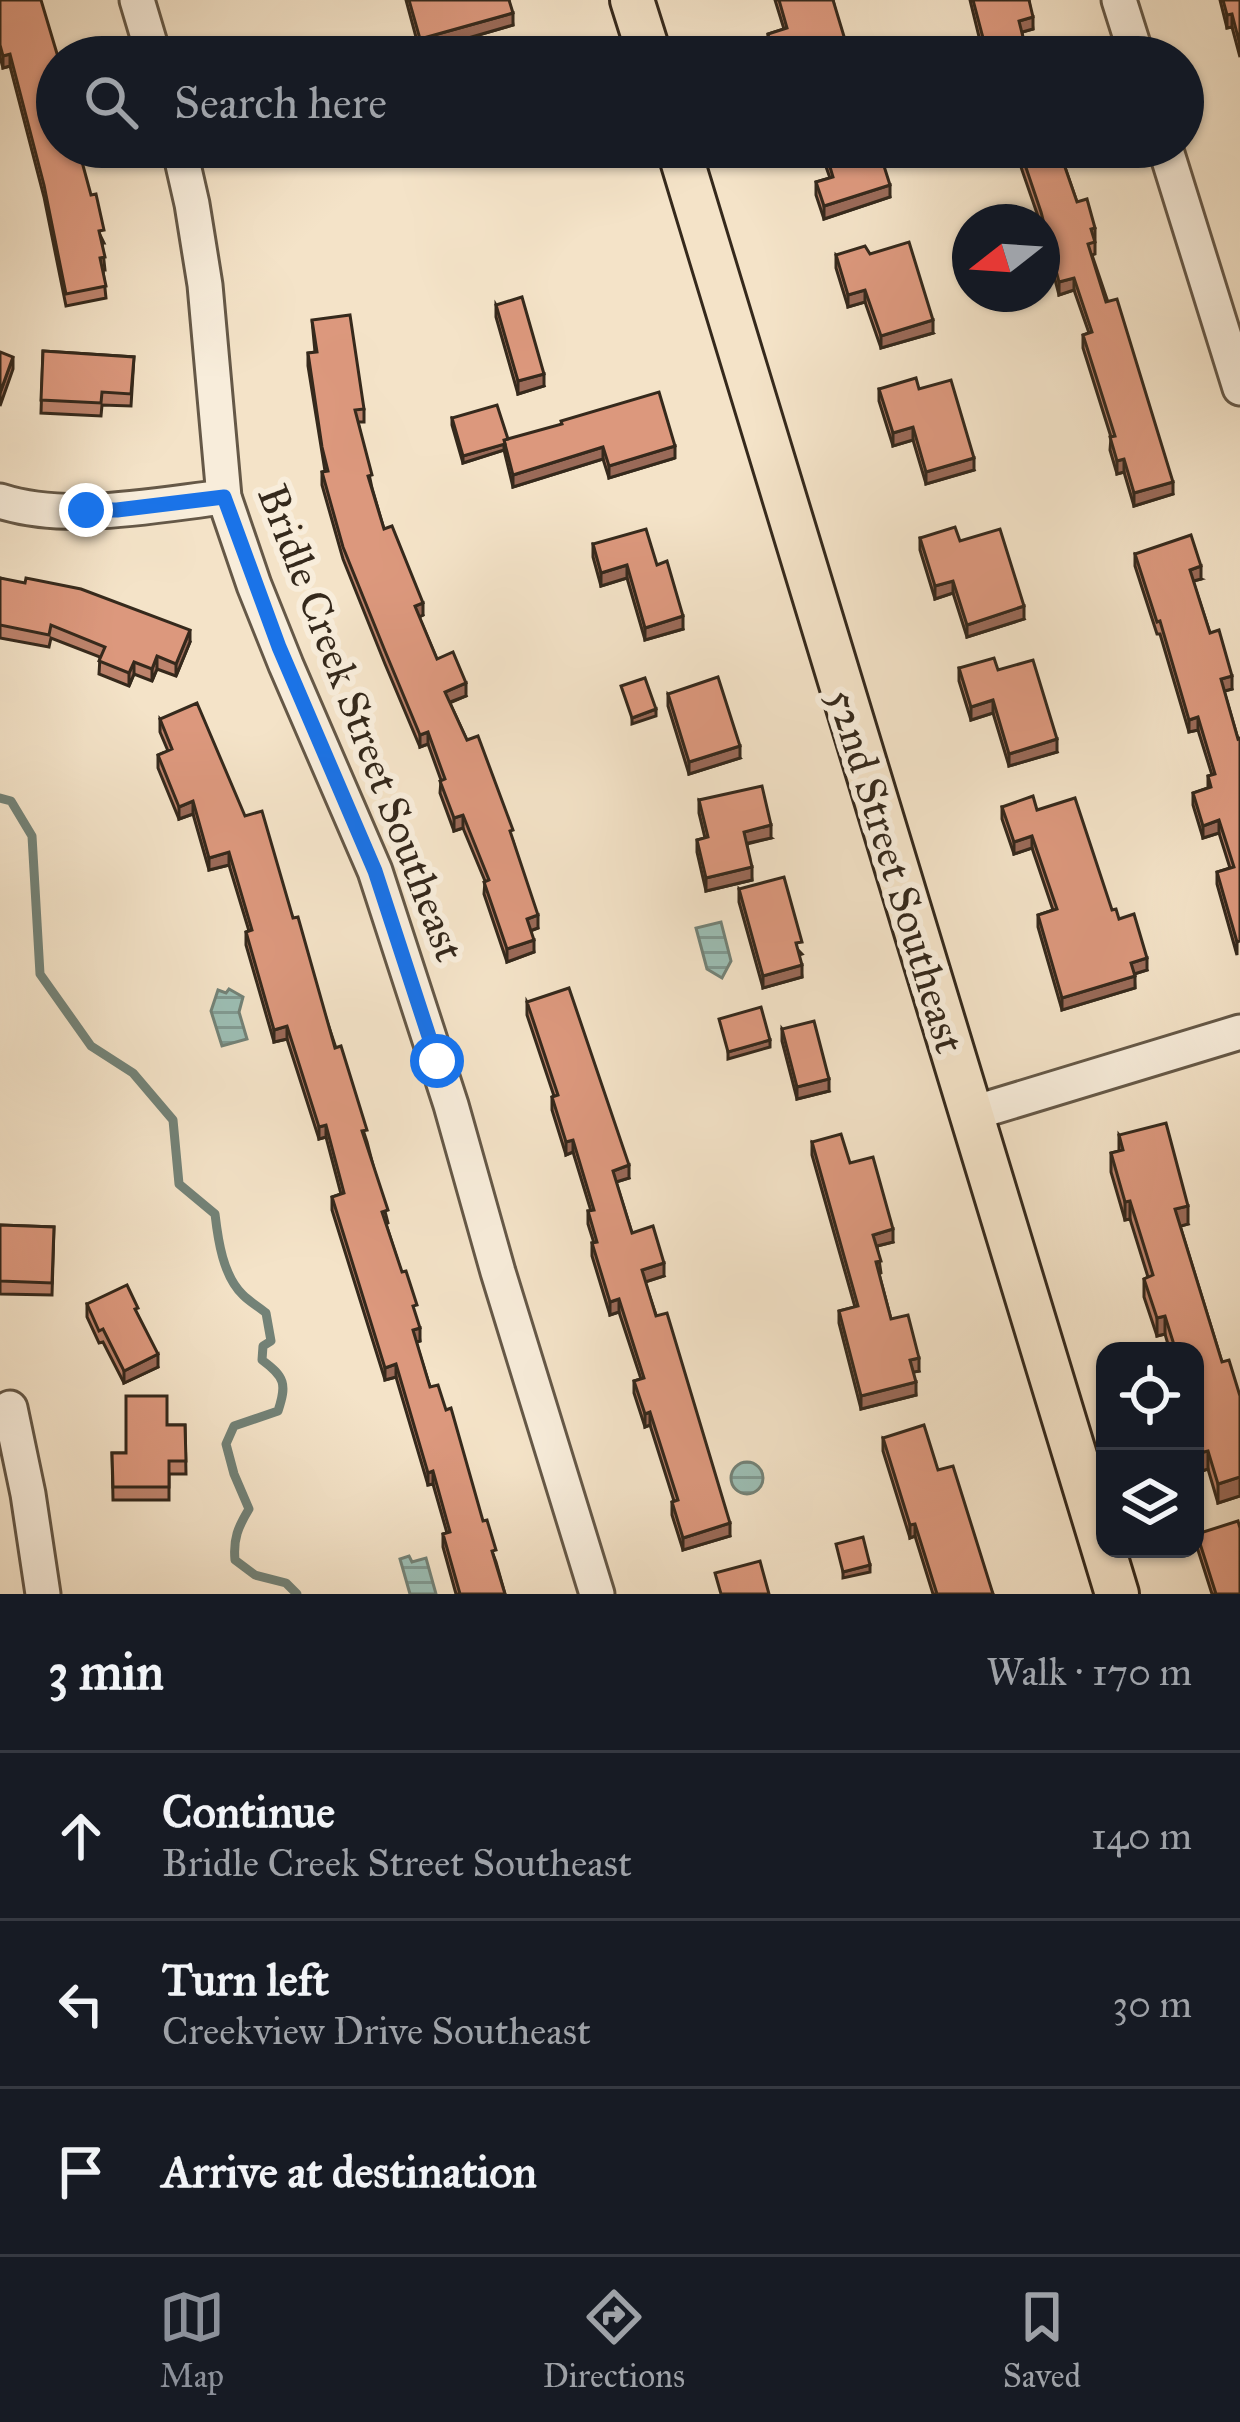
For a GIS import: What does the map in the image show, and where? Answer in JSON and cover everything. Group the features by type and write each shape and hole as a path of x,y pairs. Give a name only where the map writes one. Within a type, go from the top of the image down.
{"main road":[{"path":"632,0 643,36"},
{"name":"52nd Street Southeast","path":"684,168 1118,1594"}],"street":[{"path":"137,0 148,36"},
{"path":"1119,0 1130,36"},
{"name":"Bridle Creek Street Southeast","path":"183,168 205,285 224,497 279,647 375,871 455,1118 597,1594"},
{"path":"1172,168 1240,388"},
{"path":"0,501 56,510 117,510 224,497"},
{"path":"970,1114 1240,1032"},
{"path":"10,1408 44,1594"}],"water":[{"path":"721,922 731,961 722,978 707,969 696,928"},
{"path":"229,989 243,997 239,1012 247,1039 222,1046 211,1011 218,990 226,993"},
{"path":"747,1462 758,1467 763,1478 758,1489 747,1494 736,1489 731,1478 736,1467"},
{"path":"409,1556 412,1562 426,1558 436,1594 410,1594 400,1559"}],"building":[{"path":"0,0 41,0 52,36 36,36 36,154 10,54 3,56"},
{"path":"409,0 509,0 513,13 419,36"},
{"path":"779,0 833,0 844,36 769,36 787,28"},
{"path":"973,0 1029,0 1033,17 1019,21 1023,36 982,36"},
{"path":"1223,0 1240,0 1240,45 1232,14 1227,15"},
{"path":"40,168 84,168 91,195 96,194 104,230 99,231 106,286 66,294"},
{"path":"830,168 885,168 890,185 824,206 816,182 833,177"},
{"path":"1026,168 1065,168 1077,202 1087,199 1095,228 1091,229 1095,242 1088,244 1106,302 1117,299 1173,482 1134,493 1124,459 1117,461 1110,437 1115,436 1083,335 1092,332 1074,278 1060,282 1060,204 1038,204"},
{"path":"909,242 933,320 881,336 865,290 848,295 836,255 865,246 870,254"},
{"path":"522,297 544,374 518,381 496,305"},
{"path":"350,315 364,409 355,410 384,529 392,526 423,603 415,606 437,659 453,652 466,683 445,692 467,740 478,736 538,915 527,919 534,940 507,949 484,882 489,880 463,815 454,818 428,732 420,735 385,651 343,547 322,472 328,471 308,353 317,352 312,320"},
{"path":"43,351 134,357 131,394 102,392 101,403 41,400"},
{"path":"0,352 13,357 0,393"},
{"path":"916,378 919,389 951,380 974,458 926,472 913,427 893,433 879,389"},
{"path":"659,392 675,446 609,466 603,447 513,475 504,440"},
{"path":"497,405 508,439 505,444 463,456 452,418"},
{"path":"955,527 960,541 1000,529 1024,606 967,625 953,581 935,586 920,538"},
{"path":"646,529 657,565 667,561 683,616 645,628 627,565 601,573 593,544"},
{"path":"1191,535 1201,566 1190,570 1210,633 1219,630 1232,676 1221,679 1240,738 1237,942 1217,872 1234,867 1219,820 1203,826 1193,793 1211,787 1208,776 1215,774 1198,717 1189,720 1135,554"},
{"path":"0,578 81,589 190,630 176,664 157,656 152,669 134,662 129,673 99,661 105,647 51,625 49,635 0,625"},
{"path":"994,658 998,670 1033,660 1057,739 1009,754 993,700 971,707 959,668"},
{"path":"718,677 740,746 689,762 668,694"},
{"path":"645,678 656,709 632,718 621,686"},
{"path":"197,703 245,816 262,811 335,1048 341,1046 367,1130 362,1131 388,1210 382,1212 417,1305 413,1306 420,1328 413,1330 430,1387 438,1385 446,1410 451,1408 483,1521 487,1520 496,1550 492,1551 505,1594 460,1594 443,1534 450,1532 433,1471 428,1473 396,1364 385,1368 332,1197 344,1193 326,1125 319,1127 287,1026 274,1030 229,852 209,858 193,801 179,807 158,755 172,749 160,719"},
{"path":"762,786 771,825 744,832 752,867 706,878 697,840 708,837 699,800"},
{"path":"1033,796 1037,810 1075,798 1112,910 1116,909 1119,919 1134,914 1147,958 1131,963 1135,976 1062,998 1038,915 1057,909 1032,836 1014,842 1002,807"},
{"path":"784,877 802,942 796,943 802,965 763,976 739,889"},
{"path":"569,988 629,1165 613,1171 632,1233 653,1226 664,1263 642,1270 656,1316 667,1313 730,1523 683,1538 672,1502 678,1500 650,1412 645,1414 634,1381 644,1378 619,1299 610,1302 592,1243 597,1242 588,1211 594,1210 573,1140 566,1142 552,1097 558,1095 527,1002"},
{"path":"761,1007 770,1040 728,1052 719,1019"},
{"path":"814,1021 829,1079 797,1087 782,1029"},
{"path":"1166,1123 1188,1206 1175,1209 1222,1362 1229,1360 1240,1396 1240,1477 1218,1484 1208,1451 1204,1452 1204,1342 1173,1342 1165,1316 1157,1318 1144,1279 1153,1275 1111,1153 1123,1150 1119,1135"},
{"path":"841,1134 850,1163 873,1157 893,1229 873,1235 881,1261 876,1262 891,1319 908,1315 919,1358 910,1360 916,1382 861,1396 839,1311 858,1306 812,1142"},
{"path":"0,1225 54,1227 52,1283 0,1281"},
{"path":"127,1285 158,1354 124,1371 87,1304"},
{"path":"126,1396 167,1396 167,1425 185,1425 186,1461 169,1461 169,1487 113,1487 112,1453 126,1453"},
{"path":"924,1425 938,1470 953,1466 993,1594 937,1594 883,1438"},
{"path":"1238,1521 1240,1594 1216,1594 1204,1556 1204,1532"},
{"path":"863,1537 870,1565 843,1572 836,1544"},
{"path":"760,1561 769,1594 721,1594 715,1573"}],"waterway":[{"path":"0,798 11,801 32,836 40,974 91,1046 133,1073 173,1120 179,1184 215,1214 231,1278 266,1313 271,1341 263,1346 262,1360 280,1376 283,1394 278,1411 234,1426 226,1444 249,1509 237,1533 235,1560 255,1575 286,1583 297,1594"}],"route":[{"path":"86,510 224,497 279,647 375,871 437,1061"}]}
